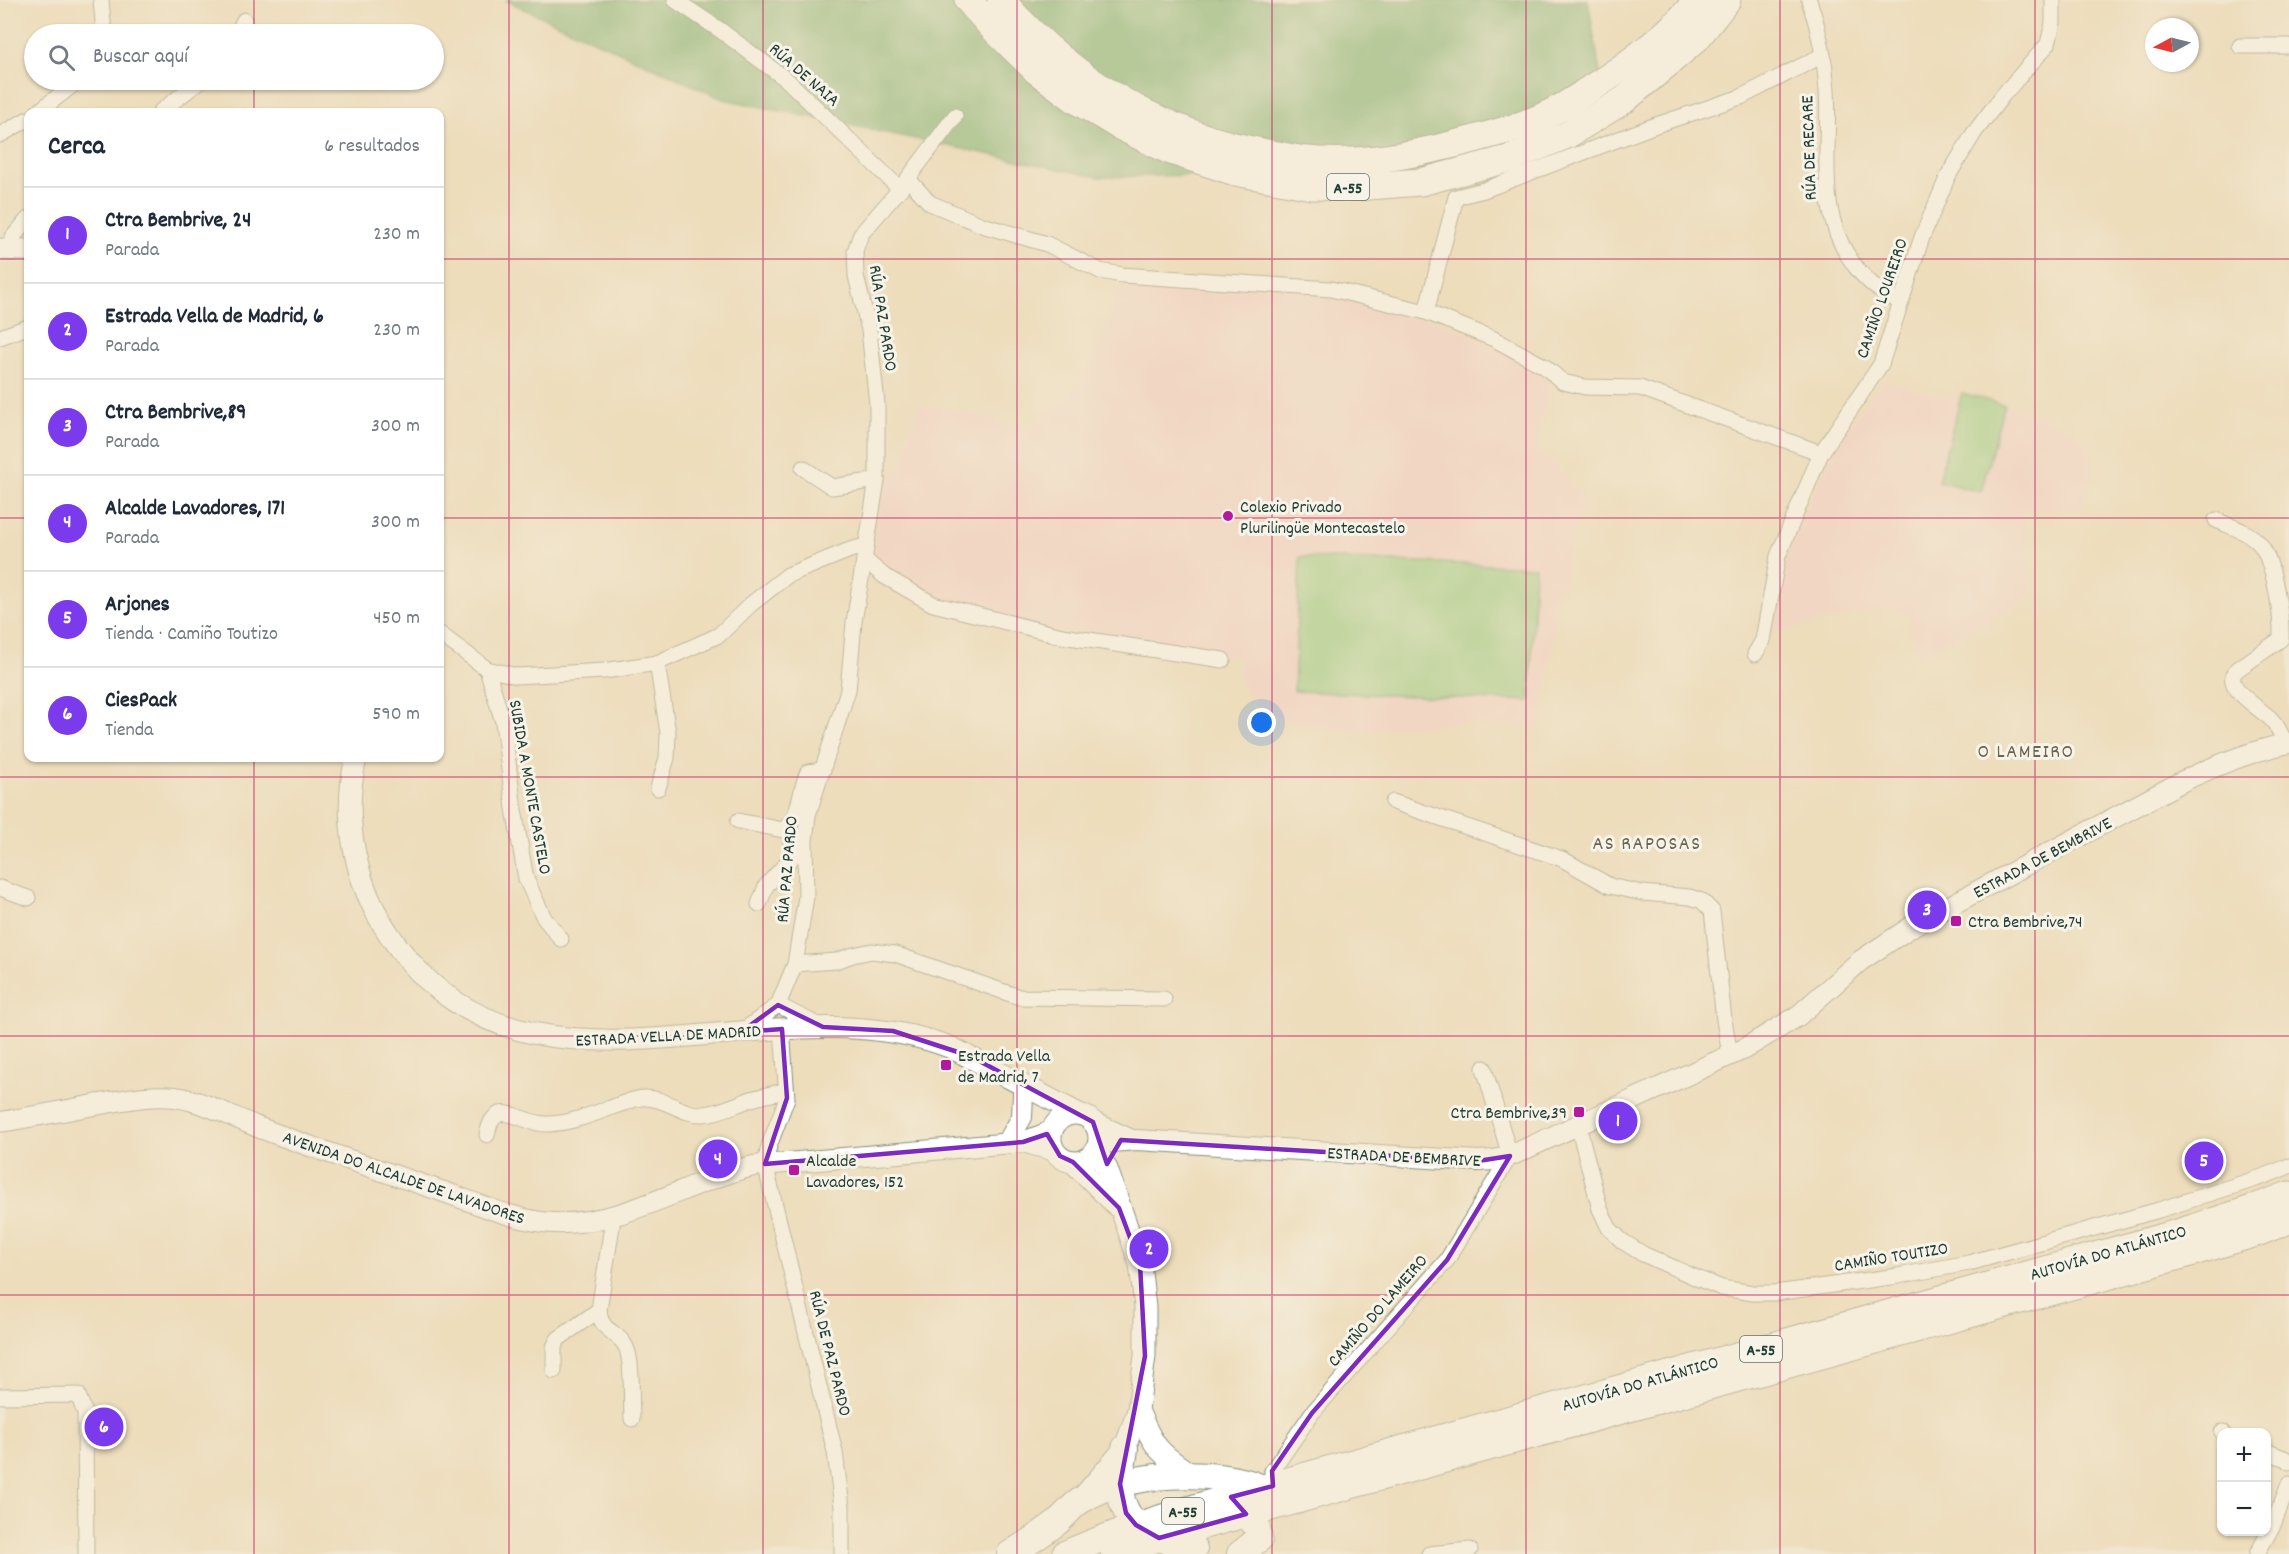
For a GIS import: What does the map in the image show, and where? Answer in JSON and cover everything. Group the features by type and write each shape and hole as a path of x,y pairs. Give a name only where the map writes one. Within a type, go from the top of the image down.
{"highway":[{"name":"A-55","path":"968,0 1037,71 1076,100 1119,126 1168,150 1235,172 1311,186 1355,187 1421,182 1508,159 1567,135 1624,99 1696,39 1727,0"},
{"name":"A-55","path":"1001,0 1054,52 1087,80 1173,128 1241,148 1307,160 1359,160 1412,155 1501,132 1558,110 1648,48 1697,0"},
{"path":"1696,39 1741,0"},
{"name":"AUTOVÍA DO ATLÁNTICO","path":"1239,1506 1268,1487 2174,1234 2289,1195"},
{"name":"AUTOVÍA DO ATLÁNTICO","path":"1239,1506 2183,1255 2259,1232 2289,1220"},
{"path":"1125,1448 1120,1484 1126,1513 1136,1526 1159,1539 1202,1552"},
{"path":"1010,1554 1056,1523 1079,1501 1104,1488 1154,1476 1245,1480 1268,1487"},
{"path":"1195,1477 1239,1506 1257,1527 1253,1549"},
{"name":"A-55","path":"1065,1554 1099,1538 1136,1526 1239,1506"},
{"name":"A-55","path":"1114,1554 1159,1539 1239,1506"},
{"path":"1114,1554 1202,1552"}],"main road":[{"name":"ESTRADA VELLA DE MADRID","path":"355,762 350,798 351,821 358,867 366,893 379,919 395,945 414,967 450,999 485,1019 534,1035 561,1039 637,1039 823,1027 872,1028 937,1042 970,1056 1018,1088 1086,1118 1097,1128 1097,1147 1134,1245 1143,1286 1145,1356 1138,1410 1125,1448"},
{"name":"ESTRADA VELLA DE MADRID","path":"1018,1088 1058,1143 1119,1208"},
{"path":"1086,1118 1063,1118 1058,1143 1086,1160 1097,1147"},
{"path":"1138,1410 1149,1437 1164,1456 1195,1477"},
{"path":"1079,1501 1125,1448"}],"street":[{"path":"101,0 103,24"},
{"name":"RÚA DE NAIA","path":"675,0 787,80 904,184 930,203 982,225 1047,244 1100,271 1122,275 1331,289 1426,312 1494,339 1544,366 1563,382 1585,387 1640,388 1821,453"},
{"name":"RÚA DE RECARE","path":"1809,0 1817,22 1827,91 1826,180 1832,223 1842,246 1864,278 1885,296 1901,302"},
{"name":"CAMIÑO LOUREIRO","path":"1755,654 1763,640 1778,556 1821,453 1881,364 1922,237 1948,176 1974,133 2003,95 2048,44 2053,23 2053,0"},
{"path":"242,24 244,20"},
{"path":"2240,45 2289,46"},
{"path":"1426,312 1456,197 1484,190 1656,125 1741,97 1823,55"},
{"path":"43,108 66,90"},
{"path":"165,108 188,90"},
{"name":"RÚA PAZ PARDO","path":"778,1005 795,964 806,897 805,841 808,815 848,690 854,622 877,480 877,404 869,330 856,276 855,251 861,234 904,184 955,116"},
{"path":"0,135 24,121"},
{"path":"12,250 13,237 24,224"},
{"path":"0,337 24,328"},
{"path":"803,468 832,487 877,480"},
{"path":"2216,520 2257,541 2263,549 2277,591 2280,603 2281,639 2232,673 2231,678 2236,689 2272,720 2287,743"},
{"name":"SUBIDA A MONTE CASTELO","path":"444,637 487,669 517,676 604,671 657,663 719,635 750,605 788,575 850,550 865,552"},
{"path":"865,552 884,576 933,604 1062,636 1223,660"},
{"path":"657,663 668,733 667,758 658,788"},
{"name":"SUBIDA A MONTE CASTELO","path":"487,669 503,722 526,879 544,918 561,939"},
{"name":"ESTRADA DE BEMBRIVE","path":"1126,1140 1478,1161 1510,1156 1730,1055 1772,1033 1798,1016 1860,961 1914,925 2181,782 2244,755 2287,743"},
{"path":"738,821 783,830 790,825 796,813 801,786 808,772 823,770"},
{"path":"1393,802 1562,859 1610,886 1642,893 1690,897 1702,901 1712,911 1730,1055"},
{"path":"759,904 766,886 792,857 790,825"},
{"path":"0,888 28,898"},
{"path":"795,964 836,961 872,951 895,954 1019,996 1164,999"},
{"path":"741,1032 778,1005 823,1027"},
{"path":"765,1164 769,1146 787,1098 782,1029"},
{"path":"1484,1068 1510,1156"},
{"path":"1015,1142 1022,1117 1018,1088"},
{"path":"487,1135 490,1120 495,1115 504,1113 535,1123 548,1124 569,1120 644,1097 657,1099 686,1112 714,1113 756,1098 786,1091"},
{"name":"AVENIDA DO ALCALDE DE LAVADORES","path":"0,1122 135,1098 164,1096 178,1098 199,1103 348,1159 526,1219 565,1223 612,1215 648,1205 734,1171 765,1164 1015,1142 1058,1143"},
{"path":"1086,1118 1126,1140"},
{"name":"CAMIÑO TOUTIZO","path":"1578,1125 1600,1209 1609,1227 1622,1241 1643,1254 1699,1279 1722,1288 1753,1293 1775,1293 1887,1278 1969,1263 2159,1210 2289,1166"},
{"path":"1097,1147 1126,1140"},
{"path":"1107,1169 1126,1140"},
{"name":"CAMIÑO DO LAMEIRO","path":"1268,1487 1272,1470 1312,1413 1447,1260 1510,1156"},
{"name":"RÚA DE PAZ PARDO","path":"765,1164 835,1452 842,1507 842,1554"},
{"path":"612,1215 599,1310 604,1328 621,1339 629,1354 632,1419"},
{"path":"554,1371 554,1347 558,1338 599,1310"},
{"path":"0,1396 78,1395 85,1413 86,1548"},
{"path":"2271,1452 2289,1462"},
{"path":"2258,1554 2289,1484"},
{"path":"1429,1554 1470,1550"}],"highlighted area":[{"path":"778,1005 823,1027 893,1031 970,1056 1093,1122 1107,1164 1121,1140 1478,1161 1510,1156 1447,1260 1312,1413 1272,1471 1273,1486 1231,1497 1246,1514 1159,1538 1136,1525 1126,1513 1120,1484 1145,1356 1140,1264 1119,1208 1073,1162 1060,1156 1047,1134 1023,1142 765,1164 787,1098 782,1029 741,1032"}],"shaded area":[{"name":"Colexio Privado Plurilingüe Montecastelo","path":"1197,281 1318,291 1410,312 1472,334 1545,371 1552,383 1538,438 1539,449 1564,473 1572,487 1579,489 1584,495 1562,589 1557,589 1557,617 1540,728 1468,723 1350,733 1292,724 1264,709 1249,696 1240,680 1239,657 1047,629 934,599 875,563 873,555 875,537 887,468 902,469 918,403 977,415 1029,431 1082,382 1109,322 1116,290"},
{"path":"1885,379 1936,396 1957,396 1959,393 2052,420 2090,445 2095,465 2079,510 2024,511 2033,596 1997,616 1997,619 1931,649 1917,658 1908,619 1904,613 1893,608 1771,633 1785,556 1832,448"}],"green space":[{"path":"505,0 1588,0 1606,109 1487,170 1098,177 723,99"},
{"path":"1962,393 2004,405 1981,492 1938,481"},
{"path":"1300,557 1535,567 1530,701 1294,691"}],"place":[{"name":"Colexio Privado Plurilingüe Montecastelo","path":"1228,516"},
{"name":"Ctra Bembrive,89","path":"1927,910"},
{"name":"Ctra Bembrive,74","path":"1956,921"},
{"name":"Estrada Vella de Madrid, 7","path":"946,1065"},
{"name":"Ctra Bembrive,39","path":"1579,1112"},
{"name":"Ctra Bembrive, 24","path":"1618,1121"},
{"name":"Alcalde Lavadores, 171","path":"718,1159"},
{"name":"Arjones","path":"2204,1161"},
{"name":"Alcalde Lavadores, 152","path":"794,1170"},
{"name":"Estrada Vella de Madrid, 6","path":"1149,1249"},
{"name":"CiesPack","path":"104,1427"}],"district":[{"name":"O LAMEIRO","path":"2026,750"},
{"name":"AS RAPOSAS","path":"1647,842"}]}
